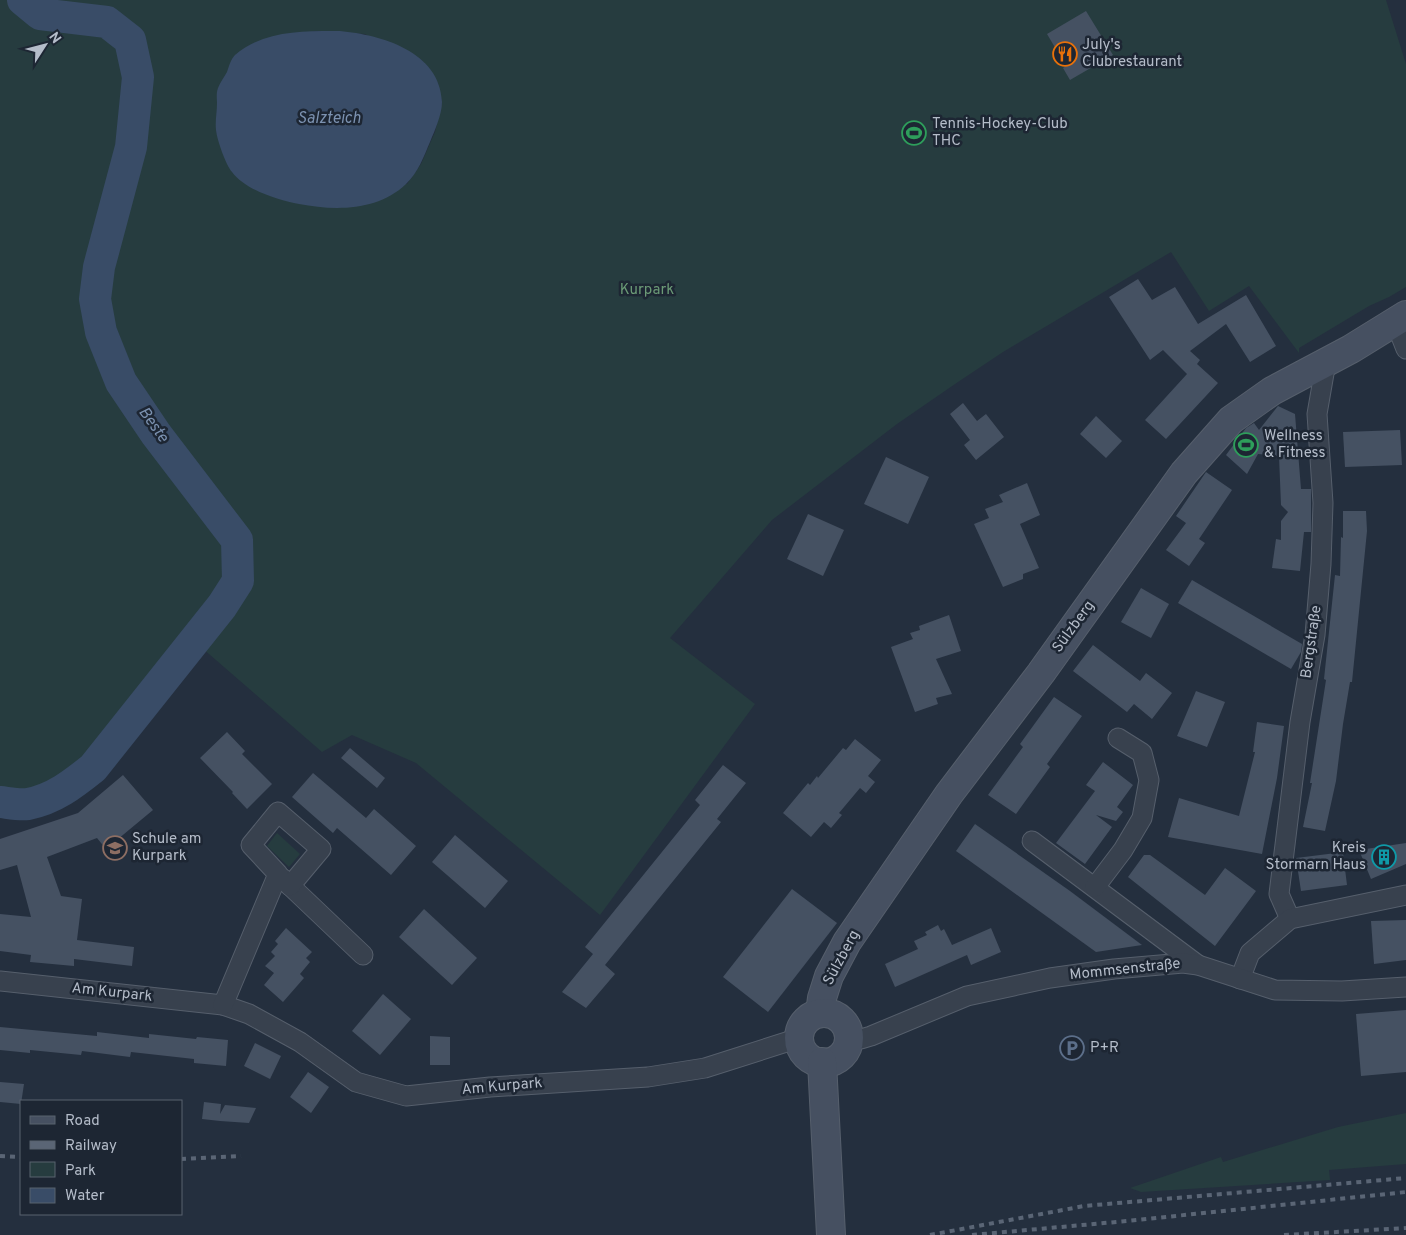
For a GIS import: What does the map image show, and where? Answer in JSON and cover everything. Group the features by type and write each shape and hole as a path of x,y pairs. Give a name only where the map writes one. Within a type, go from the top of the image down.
{"street":[{"path":"1401,318 1406,349"},
{"name":"Sülzberg","path":"820,1013 822,998 829,976 847,942 949,794 1042,672 1184,473 1231,420 1272,391 1351,350 1401,318"},
{"name":"Bergstraße","path":"1290,919 1280,894 1300,722 1316,617 1321,564 1323,503 1317,414 1326,362"},
{"path":"1095,887 1123,850 1142,818 1149,780 1142,752 1118,738"},
{"path":"1032,841 1198,965"},
{"path":"223,1005 284,880 363,955"},
{"path":"1240,979 1250,953 1290,919 1406,895"},
{"name":"Mommsenstraße","path":"849,1039 871,1036 967,996 1050,978 1114,969 1183,963 1198,965 1275,990 1342,991 1406,987"},
{"name":"Am Kurpark","path":"0,981 223,1005 249,1014 300,1042 356,1082 406,1096 490,1087 657,1075 705,1068 799,1038"},
{"path":"820,1013 834,1015 840,1019 848,1031 849,1039 843,1054 830,1062 815,1061 804,1052 799,1038 800,1031 807,1019 820,1013"},
{"path":"822,1062 831,1235"}],"green space":[{"name":"Kurpark","path":"0,0 1386,0 1406,64 1406,287 1369,306 1299,348 1299,353 1249,286 1209,311 1171,252 1003,352 958,382 897,424 772,520 670,638 755,704 600,915 416,763 352,735 322,752 194,641 93,768 70,787 51,797 27,804 0,802","holes":["314,31 365,34 438,83 442,103 435,132 421,164 407,184 232,172 216,131 218,89 223,80"]},
{"path":"277,833 300,854 289,867 267,846"},
{"path":"1406,1113 1406,1164 1329,1170 1330,1180 1141,1192 1130,1188 1221,1157 1223,1162 1338,1127"}],"water":[{"name":"Salzteich","path":"312,31 340,31 373,37 406,49 420,58 431,70 439,84 442,102 440,117 417,170 410,180 395,193 383,200 356,207 327,208 299,204 272,197 253,189 238,178 230,169 222,152 216,130 217,90 232,58 246,47 271,36"}],"building":[{"path":"1086,11 1113,55 1070,80 1063,68 1066,66 1047,34"},
{"path":"1138,279 1152,300 1175,287 1198,324 1246,295 1276,346 1250,362 1226,324 1190,351 1200,360 1197,364 1218,383 1166,439 1145,420 1187,374 1163,350 1150,360 1109,297"},
{"path":"963,403 977,421 986,414 1004,437 976,460 964,445 970,440 950,414"},
{"path":"1278,406 1295,414 1301,489 1311,489 1311,532 1304,532 1300,571 1272,568 1276,539 1281,540 1281,521 1288,512 1281,505 1279,456 1258,454 1247,474 1226,455 1246,428 1254,423 1259,430"},
{"path":"1096,416 1122,441 1106,458 1080,434"},
{"path":"1400,430 1402,465 1345,467 1343,432"},
{"path":"886,457 929,477 908,524 864,504"},
{"path":"1206,472 1232,490 1199,539 1205,543 1189,566 1166,550 1186,523 1176,516"},
{"path":"1027,483 1040,515 1020,524 1039,568 1023,574 1023,579 1003,587 974,524 989,518 985,509 1003,502 999,495"},
{"path":"1343,511 1366,511 1367,531 1352,682 1350,682 1336,781 1325,831 1303,827 1312,783 1310,783 1326,680 1324,679 1335,575 1340,576"},
{"path":"808,514 844,530 823,576 787,559"},
{"path":"1192,580 1302,644 1301,652 1291,669 1178,603"},
{"path":"1141,588 1169,604 1151,638 1121,622"},
{"path":"949,615 961,651 936,659 952,694 936,698 938,704 915,712 891,647 913,639 910,633 920,630 919,626"},
{"path":"1093,645 1140,681 1146,673 1172,693 1152,719 1134,704 1127,712 1073,671"},
{"path":"1196,691 1225,702 1207,747 1177,736"},
{"path":"1054,697 1082,716 1047,764 1050,767 1016,814 988,795 1023,747 1020,744"},
{"path":"1257,722 1284,726 1277,778 1262,854 1168,837 1179,798 1239,816 1255,752 1253,752"},
{"path":"227,732 245,751 242,754 272,784 247,809 200,758"},
{"path":"855,739 881,760 868,776 875,782 866,793 860,788 839,813 842,815 831,828 824,822 811,837 783,813 808,783 810,785 817,776 818,778 843,748 846,750"},
{"path":"350,748 385,778 377,788 341,758"},
{"path":"1103,762 1133,785 1117,807 1123,812 1116,821 1096,815 1112,827 1085,864 1056,843 1095,791 1086,785"},
{"path":"723,765 746,783 717,819 721,822 605,965 615,974 586,1008 562,992 593,954 585,947 700,805 695,800"},
{"path":"313,773 366,818 374,809 416,846 391,875 337,828 333,833 292,797"},
{"path":"123,775 153,810 106,849 97,838 47,857 61,896 82,899 77,940 134,947 132,966 74,959 74,966 30,962 31,955 0,951 0,914 31,917 17,865 0,870 0,839 78,813"},
{"path":"975,824 1142,945 1096,952 956,851"},
{"path":"455,835 508,881 485,908 432,862"},
{"name":"Kreis Stormarn Haus","path":"1406,843 1406,864 1371,879 1359,850"},
{"path":"1343,853 1347,885 1301,891 1296,858"},
{"path":"1144,855 1150,855 1205,895 1225,868 1256,891 1215,946 1128,877"},
{"path":"792,889 837,923 768,1012 723,977"},
{"path":"424,909 477,958 452,985 399,937"},
{"path":"1406,920 1406,960 1374,964 1371,921"},
{"path":"938,925 941,931 944,929 952,945 991,928 1001,952 971,965 967,955 895,987 885,964 918,949 914,941 927,935 925,932"},
{"path":"286,928 312,952 306,958 310,962 300,974 304,978 283,1002 264,985 274,973 265,966 275,956 271,952 278,944 275,941"},
{"path":"383,994 411,1019 380,1055 352,1031"},
{"path":"1406,1010 1406,1072 1361,1076 1356,1014"},
{"path":"0,1027 97,1036 97,1032 149,1038 149,1034 228,1040 226,1066 194,1063 194,1059 131,1052 130,1057 82,1051 81,1055 30,1050 30,1053 0,1050"},
{"path":"430,1036 450,1037 450,1065 430,1065"},
{"path":"255,1043 281,1056 270,1079 244,1066"},
{"path":"308,1072 329,1087 311,1113 290,1097"},
{"path":"0,1082 24,1084 20,1104 0,1102"},
{"path":"204,1102 221,1104 220,1114 225,1105 256,1108 249,1123 202,1119"}],"waterway":[{"name":"Beste","path":"0,802 28,804 46,799 55,795 93,768 222,606 238,581 237,540 156,434 121,382 101,332 95,299 99,267 131,147 138,77 130,40 107,22 40,14 23,0"}],"railway":[{"path":"0,1156 20,1157"},
{"path":"182,1159 241,1156"},
{"path":"930,1235 1084,1206 1406,1178"},
{"path":"972,1235 1406,1192"},
{"path":"1284,1235 1406,1228"}],"place":[{"name":"July's Clubrestaurant","path":"1065,54"},
{"name":"Tennis-Hockey-Club THC","path":"914,133"},
{"name":"Wellness & Fitness","path":"1246,445"},
{"name":"Schule am Kurpark","path":"115,848"},
{"name":"Kreis Stormarn Haus","path":"1384,857"},
{"name":"P+R","path":"1072,1048"}]}
